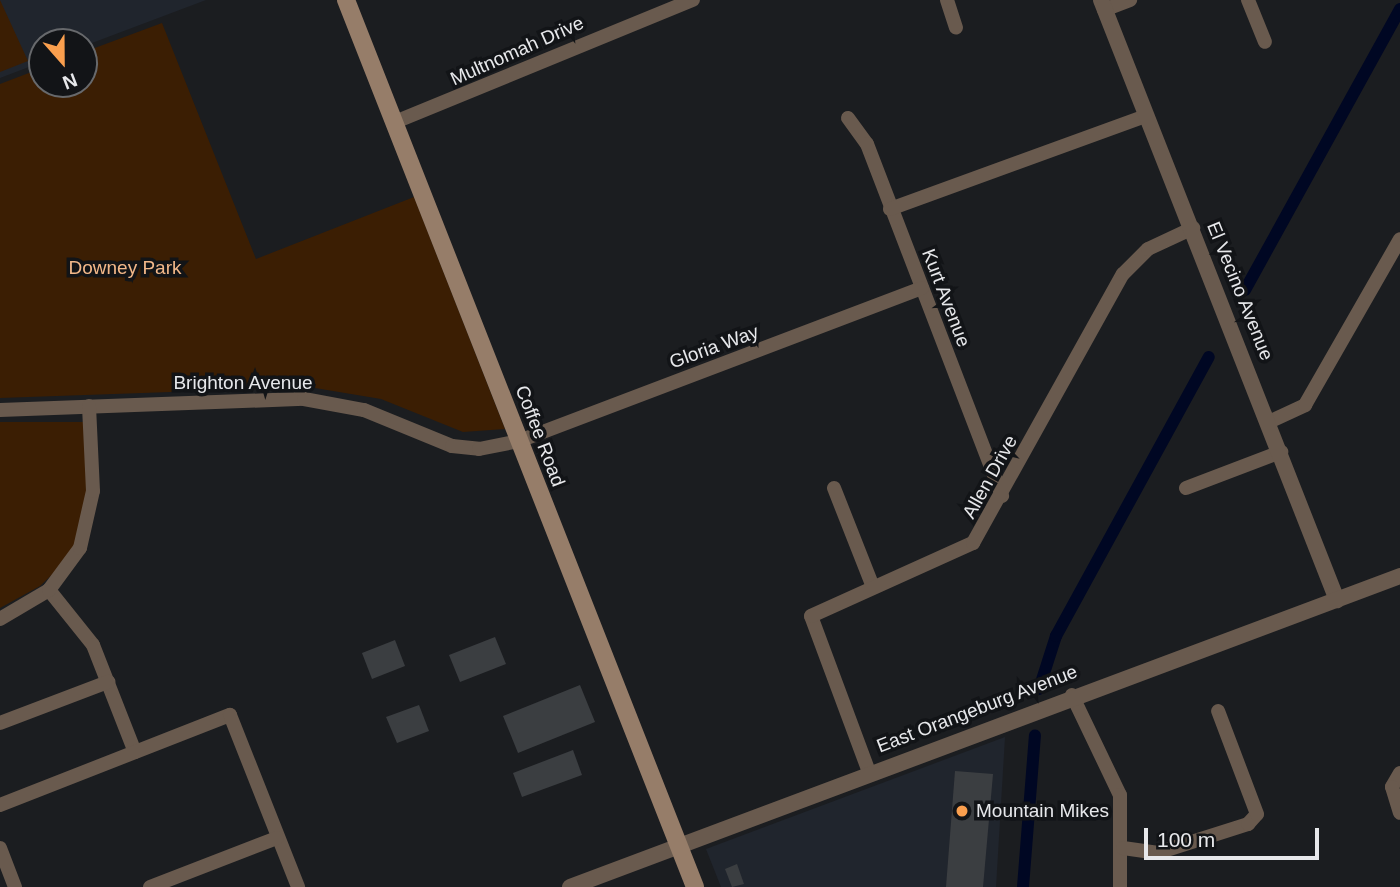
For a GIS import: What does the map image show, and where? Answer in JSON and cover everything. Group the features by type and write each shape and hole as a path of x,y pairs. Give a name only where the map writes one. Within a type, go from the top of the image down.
{"main road":[{"name":"Coffee Road","path":"346,0 695,887"}],"street":[{"name":"Multnomah Drive","path":"395,122 693,0"},
{"path":"947,0 956,28"},
{"path":"1102,5 1130,0"},
{"path":"1248,0 1265,42"},
{"name":"El Vecino Avenue","path":"1102,5 1338,600"},
{"path":"890,209 1146,116"},
{"name":"Kurt Avenue","path":"848,118 867,144 1002,496"},
{"name":"Allen Drive","path":"869,772 811,616 873,587 961,553 981,534 1123,274 1149,249 1193,229"},
{"path":"1269,422 1305,405 1400,239"},
{"name":"Gloria Way","path":"519,441 922,288"},
{"name":"Brighton Avenue","path":"0,410 304,399 364,410 452,446 479,449 519,441"},
{"path":"0,619 49,590 80,548 90,514 89,406"},
{"path":"1186,488 1281,452"},
{"path":"834,488 873,587"},
{"name":"East Orangeburg Avenue","path":"570,887 1072,695 1400,577"},
{"path":"49,590 81,627 108,682 135,752"},
{"path":"0,723 108,682"},
{"path":"1072,695 1119,795 1123,848 1120,887"},
{"path":"1123,848 1157,853 1248,824 1257,814 1217,711"},
{"path":"0,805 230,715 298,887"},
{"path":"1397,777 1400,813"},
{"path":"150,887 277,838"},
{"path":"0,848 15,887"}],"shaded area":[{"path":"0,0 206,0 98,41 98,28 28,28 28,67 0,78"},
{"path":"1005,737 996,887 721,887 706,849"}],"green space":[{"path":"0,0 28,61 0,72"},
{"name":"Downey Park","path":"162,23 256,259 414,197 505,429 463,432 381,399 309,387 0,398 0,84 28,73 28,98 98,98 98,47"},
{"path":"0,422 84,422 88,504 82,537 65,562 40,586 0,608"}],"building":[{"path":"495,637 506,664 460,682 449,655"},
{"path":"395,640 405,666 372,679 362,653"},
{"path":"580,685 595,722 518,753 503,716"},
{"path":"419,705 429,731 397,743 386,717"},
{"path":"573,750 582,775 522,797 513,773"},
{"path":"955,771 993,774 983,887 946,887"},
{"path":"737,864 744,884 732,887 725,869"}],"waterway":[{"path":"1245,290 1400,9"},
{"path":"1039,689 1056,636 1209,357"},
{"path":"1023,887 1035,735"}],"place":[{"name":"Mountain Mikes","path":"962,811"}]}
